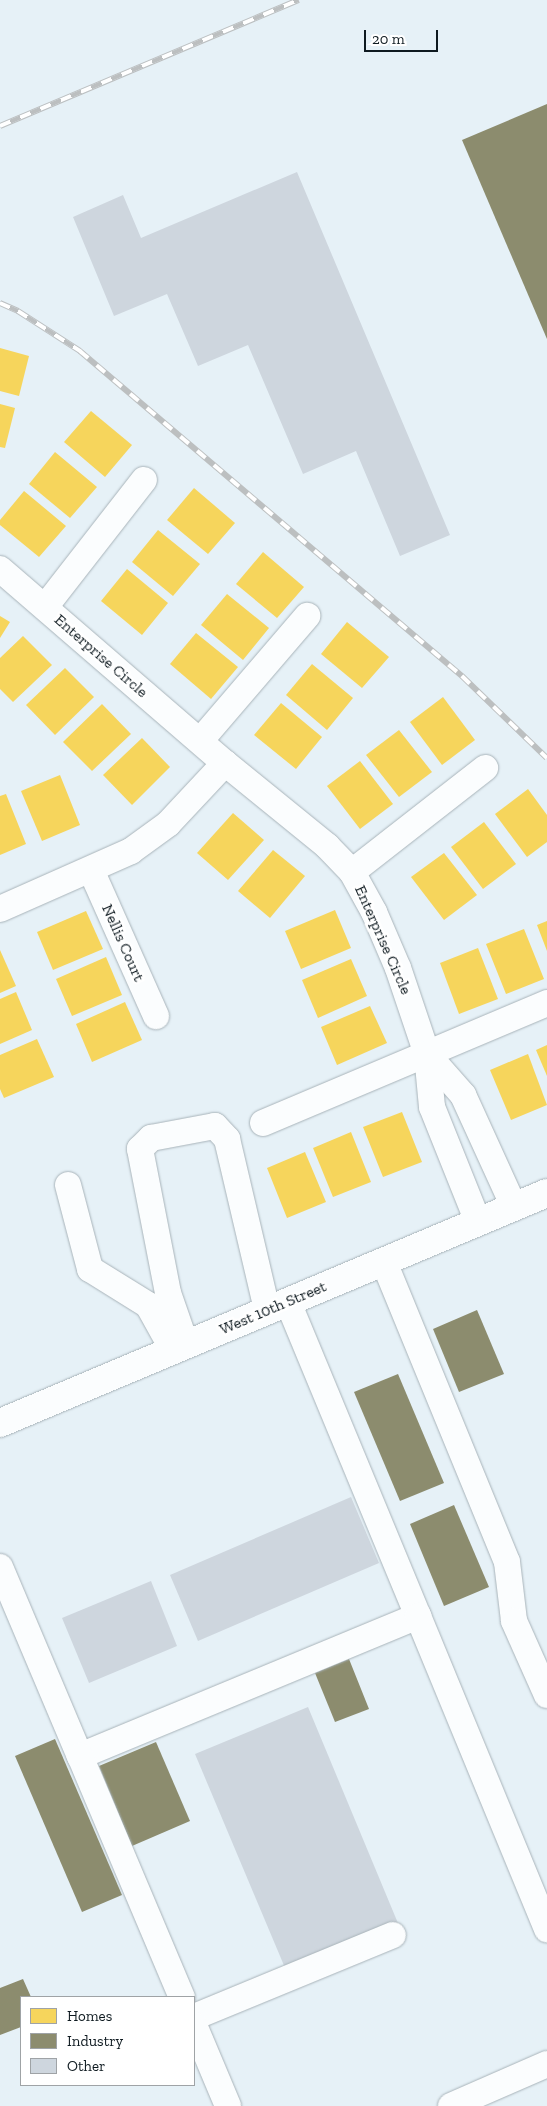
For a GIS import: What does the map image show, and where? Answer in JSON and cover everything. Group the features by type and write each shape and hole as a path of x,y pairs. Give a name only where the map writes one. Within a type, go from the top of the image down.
{"main road":[{"name":"West 10th Street","path":"0,1423 547,1194"}],"street":[{"path":"45,607 144,480"},
{"name":"Enterprise Circle","path":"0,569 225,763 327,846 352,872 398,968 427,1054 432,1107 478,1222"},
{"path":"200,741 308,616"},
{"path":"0,909 132,851 168,824 225,763"},
{"path":"352,872 485,768"},
{"name":"Nellis Court","path":"91,870 156,1016"},
{"path":"263,1123 547,1003"},
{"name":"Enterprise Circle","path":"427,1054 463,1095 514,1207"},
{"path":"180,1348 140,1149 151,1138 215,1126 227,1139 278,1306 418,1616 547,1929"},
{"path":"68,1186 90,1269 148,1305 180,1348"},
{"path":"384,1262 507,1562 514,1621 547,1695"},
{"path":"0,1567 182,1996"},
{"path":"80,1756 418,1616"},
{"path":"195,2016 393,1935"},
{"path":"195,2027 228,2106"},
{"path":"451,2106 547,2064"}],"building: Homes":[{"path":"0,348 29,356 19,396 0,391"},
{"path":"0,404 15,408 5,448 0,447"},
{"path":"91,411 132,445 105,477 64,442"},
{"path":"55,452 97,487 70,518 29,484"},
{"path":"194,488 235,523 208,554 167,520"},
{"path":"24,491 66,526 39,557 0,525 0,520"},
{"path":"158,530 200,564 173,596 132,562"},
{"path":"263,552 304,587 277,618 236,584"},
{"path":"127,569 168,603 142,635 101,601"},
{"path":"227,594 269,628 243,660 201,625"},
{"path":"0,616 10,622 0,638"},
{"path":"347,622 389,657 362,688 321,654"},
{"path":"196,633 238,667 211,699 170,664"},
{"path":"23,636 52,665 13,702 0,689 0,658"},
{"path":"312,664 353,698 327,730 286,695"},
{"path":"65,668 94,697 55,735 26,705"},
{"path":"443,697 475,740 442,765 410,722"},
{"path":"281,703 322,737 296,769 254,735"},
{"path":"102,704 131,734 92,771 63,742"},
{"path":"399,730 432,772 399,797 366,755"},
{"path":"142,738 170,767 132,805 103,775"},
{"path":"360,761 393,804 360,829 327,786"},
{"path":"60,775 80,825 42,841 21,791"},
{"path":"528,789 547,815 547,842 527,857 495,814"},
{"path":"6,794 26,844 0,855 0,796"},
{"path":"233,813 264,840 228,880 197,853"},
{"path":"484,822 516,864 483,889 451,847"},
{"path":"273,850 305,876 270,918 238,891"},
{"path":"444,853 477,895 444,920 411,877"},
{"path":"335,910 351,948 301,969 285,931"},
{"path":"86,911 103,949 53,970 37,932"},
{"path":"547,921 547,951 537,925"},
{"path":"524,929 544,979 506,994 486,944"},
{"path":"478,948 498,999 459,1014 440,963"},
{"path":"0,950 16,986 0,993"},
{"path":"106,957 122,995 72,1016 56,979"},
{"path":"351,959 367,996 318,1018 302,980"},
{"path":"16,992 32,1030 0,1044 0,999"},
{"path":"125,1002 142,1040 92,1062 76,1024"},
{"path":"370,1006 387,1043 337,1065 321,1027"},
{"path":"37,1039 54,1077 4,1098 0,1089 0,1055"},
{"path":"547,1045 547,1076 536,1050"},
{"path":"528,1054 547,1105 511,1120 490,1070"},
{"path":"402,1112 422,1162 383,1177 363,1127"},
{"path":"351,1132 371,1182 333,1197 313,1148"},
{"path":"305,1152 326,1202 287,1218 267,1168"}],"building: Industry":[{"path":"547,104 547,339 462,140"},
{"path":"477,1310 504,1374 459,1392 433,1329"},
{"path":"398,1374 444,1483 400,1501 354,1392"},
{"path":"454,1505 489,1587 444,1606 410,1524"},
{"path":"349,1659 369,1709 335,1722 315,1673"},
{"path":"55,1739 122,1895 82,1912 15,1756"},
{"path":"156,1742 190,1821 132,1846 99,1766"},
{"path":"23,1979 31,1996 20,1996 20,2027 0,2035 0,1988"}],"building: Other":[{"path":"297,172 450,535 400,556 356,451 303,474 248,345 198,366 167,294 114,316 73,217 123,195 141,238"},
{"path":"351,1497 379,1563 198,1641 170,1575"},
{"path":"151,1581 177,1646 89,1683 62,1618"},
{"path":"308,1707 400,1928 288,1975 195,1754"}],"railway":[{"path":"0,126 298,0"},
{"path":"0,303 18,311 80,351 462,676 547,758"}]}
